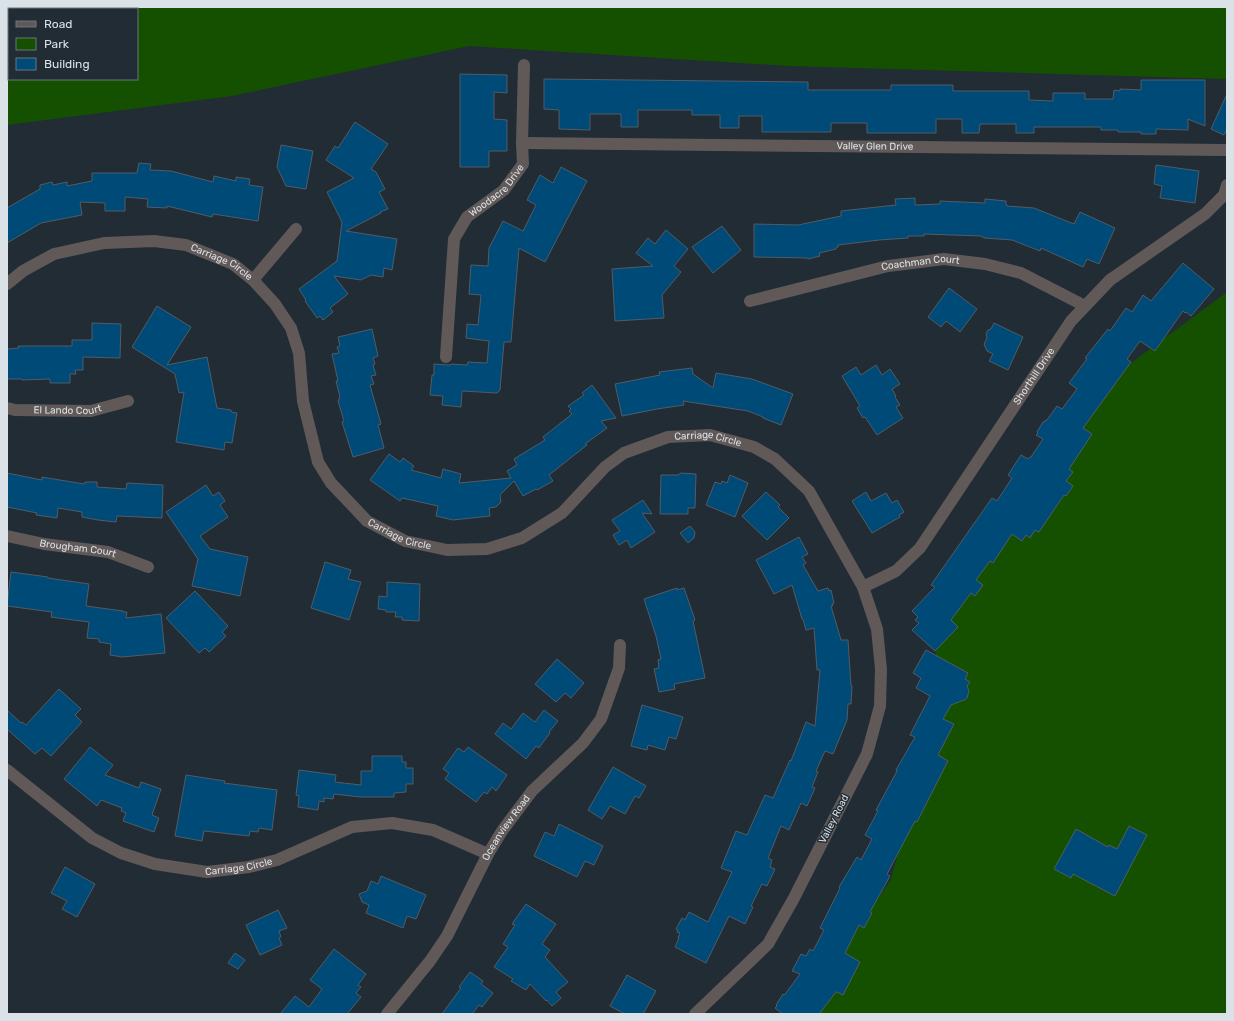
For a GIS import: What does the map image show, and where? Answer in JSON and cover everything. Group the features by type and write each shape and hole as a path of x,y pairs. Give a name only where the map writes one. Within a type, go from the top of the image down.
{"street":[{"name":"Woodacre Drive","path":"446,357 454,239 467,216 504,190 523,164 522,143 524,65"},
{"name":"Valley Glen Drive","path":"522,143 1227,150"},
{"name":"Shorthill Drive","path":"863,587 896,571 920,548 1072,321 1085,306 1110,280 1206,214 1224,195 1227,185"},
{"path":"253,280 296,229"},
{"name":"Carriage Circle","path":"7,284 23,271 54,254 104,243 154,241 186,245 233,264 253,280 275,304 291,328 299,353 303,401 318,462 331,483 367,521 405,541 447,550 487,549 522,538 562,513 605,467 624,453 668,437 710,435 754,447 774,459 809,491 863,587"},
{"name":"Coachman Court","path":"750,301 888,266 944,259 984,264 1021,274 1085,306"},
{"name":"El Lando Court","path":"7,408 15,410 91,410 128,401"},
{"name":"Brougham Court","path":"7,536 44,544 108,552 148,567"},
{"name":"Valley Road","path":"694,1014 768,944 794,898 867,754 880,706 882,669 877,629 863,587"},
{"name":"Oceanview Road","path":"387,1014 430,961 447,936 488,854 502,831 532,791 583,743 601,719 619,668 620,645"},
{"name":"Carriage Circle","path":"7,770 92,838 121,853 155,864 207,872 249,867 277,860 352,827 392,823 433,830 488,854"}],"green space":[{"path":"7,7 1227,7 1227,79 789,66 469,46 232,96 7,125"},
{"path":"1227,292 1227,1014 801,1014 891,879 931,730 937,632 1108,380"}],"building":[{"path":"460,74 507,75 507,93 494,92 494,119 507,120 507,151 489,151 489,167 460,167"},
{"path":"544,79 808,82 808,90 891,90 891,85 953,85 953,91 1029,91 1029,100 1053,101 1053,93 1085,93 1085,99 1113,99 1114,90 1141,90 1141,80 1205,80 1205,126 1188,119 1188,130 1156,129 1156,134 1141,134 1141,132 1118,132 1118,130 1101,130 1101,127 1034,127 1034,133 1016,133 1016,124 980,124 979,133 962,133 962,119 936,119 936,133 867,133 867,123 831,123 831,132 762,132 762,116 739,116 739,128 720,128 720,115 692,115 692,110 638,110 638,127 621,127 621,114 590,114 590,130 559,129 559,110 544,109"},
{"path":"1227,94 1227,129 1224,135 1211,129"},
{"path":"355,122 388,144 371,169 376,172 385,189 379,192 388,209 346,231 397,239 392,270 384,268 383,277 371,275 361,280 334,276 348,294 330,308 333,312 323,320 320,316 317,318 305,301 306,300 299,289 337,261 342,222 327,192 354,178 326,160 335,146 338,148"},
{"path":"281,145 313,151 306,189 286,186 277,167"},
{"path":"139,163 151,164 150,170 171,171 213,182 214,176 236,181 236,177 250,179 249,185 263,187 258,221 213,214 212,217 167,206 167,208 147,207 148,199 125,197 125,211 105,211 105,203 80,202 82,215 41,223 7,243 7,208 40,189 40,185 52,182 53,185 67,182 67,186 92,181 92,173 137,173"},
{"path":"1156,165 1199,171 1195,203 1160,198 1162,186 1154,184"},
{"path":"561,167 587,181 545,262 519,248 511,342 504,342 500,390 497,393 462,391 461,407 442,405 443,396 430,395 432,375 434,375 434,364 467,365 468,362 487,363 489,341 466,338 467,324 478,325 481,295 469,294 471,265 488,266 489,248 503,221 523,231 536,205 527,200 540,175 553,183"},
{"path":"915,198 915,205 940,204 940,201 985,203 985,199 1006,201 1007,206 1034,208 1074,224 1080,212 1115,228 1099,264 1087,259 1083,267 1041,248 1040,251 1012,240 984,238 981,236 924,234 924,236 908,236 908,238 838,245 836,249 819,253 820,256 808,259 754,257 754,224 798,225 841,216 841,211 896,205 895,199"},
{"path":"722,226 741,250 713,273 692,247"},
{"path":"666,230 688,249 674,266 681,272 662,295 664,318 615,321 612,269 653,266 636,253 648,238 655,244"},
{"path":"1183,263 1214,289 1191,316 1183,311 1155,351 1140,341 1127,359 1131,362 1083,428 1092,434 1069,469 1073,472 1066,481 1073,486 1066,496 1064,495 1039,532 1035,530 1030,538 1026,535 1022,541 1012,534 993,563 990,561 976,580 983,585 975,596 971,593 951,620 958,627 935,651 912,630 919,623 915,620 918,617 912,611 935,587 931,585 992,498 997,501 1012,478 1008,475 1021,455 1028,459 1031,457 1043,439 1036,435 1043,422 1047,420 1057,406 1062,409 1077,389 1069,383 1087,359 1085,358 1108,329 1110,331 1126,308 1132,312 1143,295 1151,301"},
{"path":"949,288 977,309 960,332 946,321 941,327 928,317"},
{"path":"157,306 191,327 167,365 207,357 217,408 231,410 231,412 237,413 232,443 225,442 224,450 176,442 184,392 179,393 175,374 132,347"},
{"path":"92,323 121,324 120,358 83,357 83,370 75,370 76,374 70,374 70,383 50,383 50,379 7,379 7,349 19,348 18,346 72,346 72,340 92,340"},
{"path":"994,323 1023,337 1008,370 989,361 993,354 987,351 984,344 987,338 986,334"},
{"path":"372,329 378,356 373,358 375,364 373,365 376,375 371,376 374,384 370,385 381,424 378,425 384,448 353,457 342,422 344,421 338,401 340,397 336,381 338,381 332,354 339,353 337,347 340,346 338,337"},
{"path":"876,365 882,375 890,369 900,384 892,389 900,405 896,407 903,418 877,435 857,408 860,406 842,376 856,367 861,375"},
{"path":"692,368 693,374 713,388 716,373 752,379 793,394 781,425 748,411 683,401 684,405 622,416 615,384 660,375 659,372"},
{"path":"592,385 616,418 601,421 607,428 585,444 587,445 549,475 553,481 523,496 514,481 500,495 501,502 496,507 489,508 490,516 453,520 436,516 438,506 402,498 400,501 370,480 389,454 400,462 403,458 414,466 411,470 441,478 443,469 461,474 459,483 511,478 507,471 517,465 514,459 545,440 543,437 572,414 569,411 571,409 568,406 584,395 582,393"},
{"path":"7,473 42,480 42,477 84,484 85,482 97,482 97,487 126,489 127,483 163,485 162,518 117,516 116,522 82,517 82,512 58,508 57,518 36,515 37,513 7,507"},
{"path":"681,473 696,474 695,508 688,508 688,514 660,514 661,475 678,475"},
{"path":"730,475 748,483 735,517 706,505 715,482 721,484 722,481 727,483"},
{"path":"206,485 213,496 219,492 225,501 220,505 228,517 200,536 210,549 248,557 240,596 192,586 198,559 166,512"},
{"path":"766,492 780,505 778,507 789,518 767,540 742,516"},
{"path":"866,492 871,501 886,493 892,503 897,500 904,512 899,515 900,517 872,533 852,501"},
{"path":"643,500 652,514 642,513 655,532 631,548 627,540 619,545 613,535 620,531 612,520"},
{"path":"690,526 695,532 694,538 688,543 680,533"},
{"path":"799,537 808,554 802,557 806,563 803,565 818,591 828,588 829,591 831,590 834,603 832,604 833,606 831,606 841,640 848,640 852,686 851,704 848,704 847,720 833,754 825,751 816,771 818,772 812,787 815,788 807,806 801,803 789,830 781,826 768,858 772,860 770,867 775,869 767,886 762,884 751,906 753,907 745,924 729,916 706,963 675,947 680,933 677,932 678,930 676,929 682,918 685,920 689,912 708,922 732,872 721,868 736,831 747,835 765,795 773,798 790,760 791,761 806,722 815,726 820,670 817,670 814,628 806,630 792,585 774,594 756,560"},
{"path":"325,562 351,570 348,579 361,582 349,620 311,608"},
{"path":"11,572 89,584 86,606 127,612 126,618 161,614 165,653 122,657 110,655 111,644 99,642 99,639 87,638 89,622 51,617 52,612 7,606"},
{"path":"387,582 420,584 419,621 402,620 402,617 395,617 396,612 386,612 386,610 378,609 379,596 387,597"},
{"path":"677,588 677,590 684,588 695,620 693,621 705,678 674,684 675,689 659,692 654,669 659,668 658,660 661,659 656,636 644,599"},
{"path":"195,591 228,626 222,632 226,636 209,652 205,648 199,653 166,618"},
{"path":"926,650 968,673 965,679 970,682 967,686 969,691 967,698 951,705 943,719 954,724 938,755 948,761 917,822 915,821 887,874 890,876 870,912 872,913 864,928 859,925 845,953 860,962 843,995 836,992 819,1014 783,1014 775,1008 783,994 784,995 786,993 800,974 792,971 801,954 806,956 810,949 813,951 824,930 820,928 840,888 839,887 857,857 861,860 872,839 865,835 878,811 876,810 896,773 896,770 915,737 910,735 930,696 916,688 921,678 913,673"},
{"path":"557,659 584,683 571,698 565,693 556,702 535,684"},
{"path":"59,689 81,709 75,715 82,722 51,756 42,748 35,754 7,729 7,710 21,723 22,722 26,725"},
{"path":"642,705 683,717 676,739 669,737 665,750 648,745 647,750 631,746"},
{"path":"544,710 558,721 539,748 536,746 526,759 495,734 503,723 511,729 523,713 535,722"},
{"path":"90,747 113,765 105,775 139,788 141,782 161,789 152,815 159,818 154,832 123,821 126,813 121,811 122,808 101,800 97,806 64,779"},
{"path":"468,747 507,775 496,791 492,787 487,794 484,792 476,802 445,779 449,773 443,769 458,748 464,752"},
{"path":"372,756 402,756 402,762 406,762 406,768 413,768 413,784 406,784 406,792 394,793 394,797 360,797 334,794 333,799 324,798 324,802 319,801 318,810 298,807 299,796 296,795 299,770 336,775 335,782 361,785 361,771 372,771"},
{"path":"613,767 646,786 639,798 635,796 625,814 610,806 602,819 588,810"},
{"path":"186,775 225,781 224,783 277,790 272,830 259,828 258,832 250,831 249,836 204,831 202,841 175,836"},
{"path":"559,824 603,846 594,865 585,861 577,877 534,856 545,832 554,836"},
{"path":"1129,826 1147,835 1115,896 1073,874 1071,878 1054,869 1076,829 1108,847 1109,845 1117,849"},
{"path":"65,867 95,884 77,917 62,909 67,901 51,893"},
{"path":"381,876 426,895 416,919 407,916 403,928 366,913 369,905 362,902 359,894 367,891 371,881 378,884"},
{"path":"526,904 556,924 542,944 550,950 545,957 568,982 556,992 561,998 552,1006 530,984 526,990 511,981 513,979 494,967 508,947 503,944 515,925 512,924"},
{"path":"278,910 287,928 279,931 281,937 279,938 282,945 260,955 246,925"},
{"path":"334,949 366,974 358,985 361,987 356,993 361,997 347,1014 280,1014 295,996 309,1007 322,989 310,980"},
{"path":"235,953 245,960 238,969 228,963"},
{"path":"470,972 483,981 481,984 493,993 482,1007 479,1005 472,1014 442,1014 461,988 459,987"},
{"path":"627,975 656,991 643,1014 625,1014 610,1006"}]}
